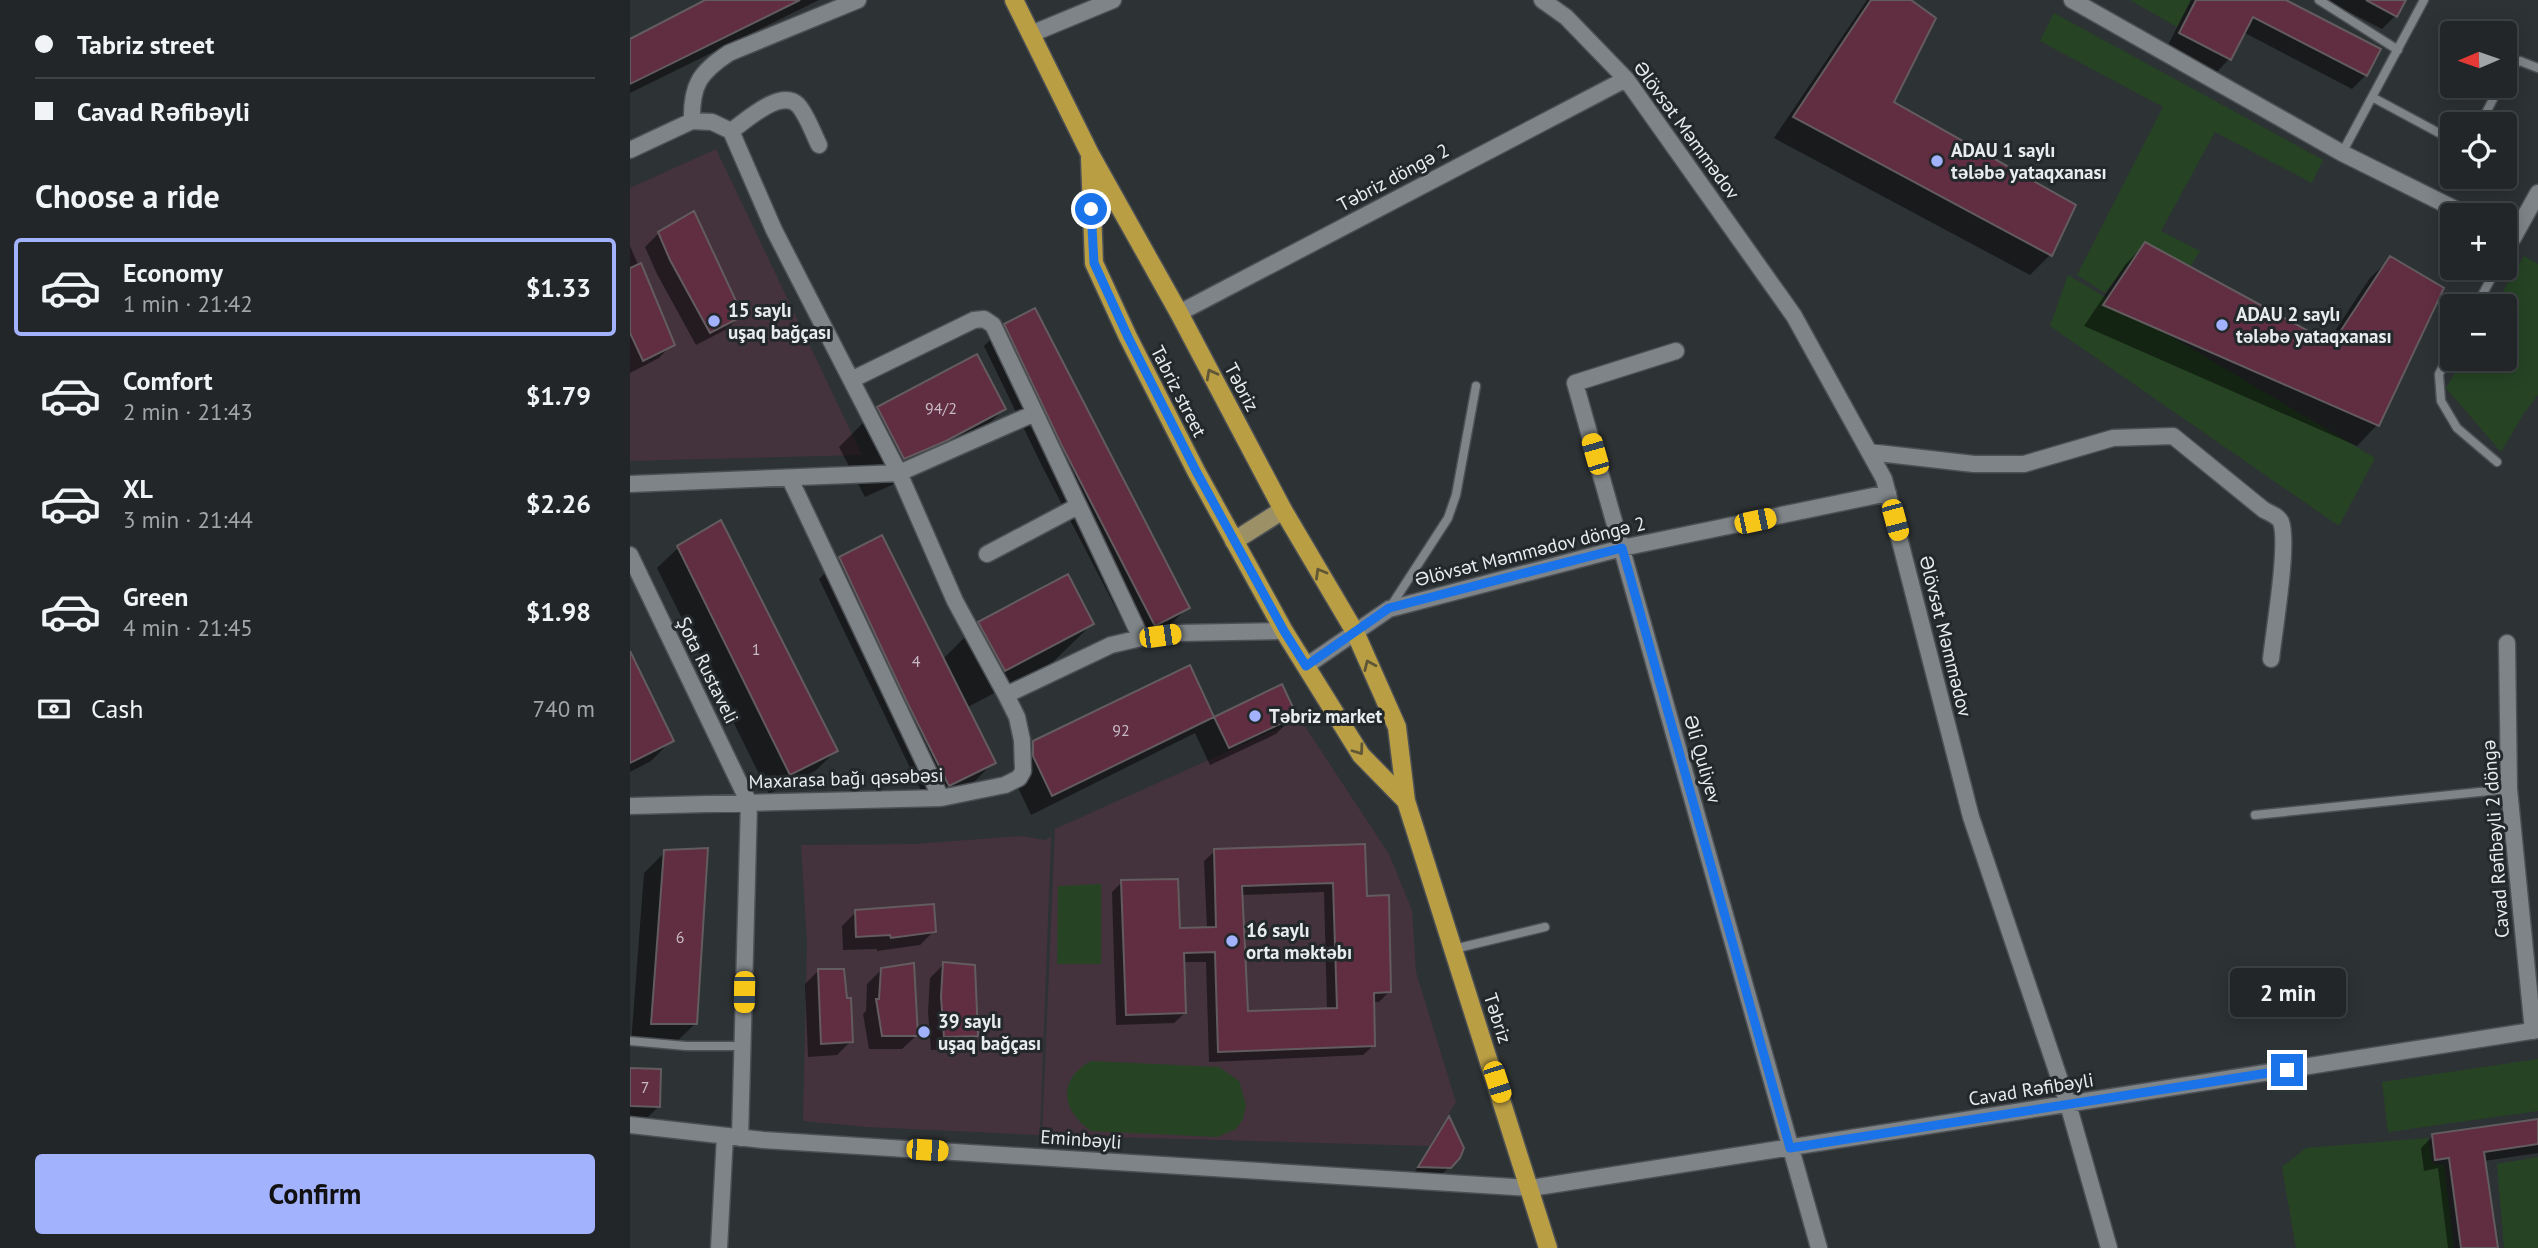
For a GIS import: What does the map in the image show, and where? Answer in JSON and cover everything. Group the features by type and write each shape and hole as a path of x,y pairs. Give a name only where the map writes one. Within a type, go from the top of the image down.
{"main road":[{"name":"Təbriz","path":"1014,0 1090,154 1179,313 1283,510 1355,632 1397,727 1406,801 1548,1248"},
{"name":"Tabriz street","path":"1090,154 1094,263 1183,446 1284,631"},
{"path":"1234,541 1283,510"},
{"name":"Təbriz","path":"1284,631 1361,755 1406,801"}],"street":[{"path":"692,121 691,102 697,82 711,65 729,53 858,0"},
{"path":"1031,34 1113,0"},
{"name":"Əlövsət Məmmədov","path":"1542,0 1566,17 1626,79 1794,316 1884,479 1971,817 2068,1104 2109,1248"},
{"path":"2072,0 2342,153 2443,203"},
{"name":"Təbriz döngə 2","path":"1179,313 1626,79"},
{"path":"731,131 779,99 790,99 799,106 819,145"},
{"path":"630,150 692,121 712,122 731,131 774,230 899,473 955,601 1006,695 1111,645 1141,638 1179,633 1284,631"},
{"path":"2517,224 2538,193"},
{"path":"851,380 974,320 985,319 993,325 1141,638"},
{"name":"Əli Quliyev","path":"1676,351 1575,383 1819,1248"},
{"path":"630,484 899,473 1035,413"},
{"path":"1869,452 1974,464 2024,464 2113,438 2173,436 2264,510 2279,518 2283,549 2270,659"},
{"path":"790,479 942,798"},
{"name":"Əlövsət Məmmədov döngə 2","path":"1306,666 1389,608 1622,548 1888,493"},
{"path":"987,554 1078,506"},
{"name":"Şota Rustaveli","path":"630,555 749,803"},
{"name":"Cavad Rəfibəyli 2 döngə","path":"2507,643 2509,789 2536,1031"},
{"name":"Maxarasa bağı qəsəbəsi","path":"630,806 942,798 1005,785 1019,778 1023,771 1022,740 1017,718 1006,695"},
{"path":"719,1248 742,1046 749,803"},
{"name":"Cavad Rəfibəyli","path":"1531,1188 2536,1031"},
{"name":"Eminbəyli","path":"630,1125 732,1137 1531,1188"}],"lane":[{"path":"2319,0 2398,50"},
{"path":"2342,153 2424,0"},
{"path":"2517,64 2520,61 2538,68"},
{"path":"2372,97 2440,134"},
{"path":"2441,371 2441,401 2457,428 2497,462"},
{"path":"1389,608 1448,518 1456,495 1476,386"},
{"path":"2255,815 2509,789"},
{"path":"1454,949 1545,927"},
{"path":"630,1041 686,1046 742,1046"}],"shaded area":[{"name":"15 saylı uşaq bağçası","path":"716,149 862,455 630,461 630,188"},
{"name":"16 saylı orta məktəbı","path":"1300,719 1389,854 1412,910 1416,972 1456,1102 1429,1146 1042,1135 1055,829"},
{"name":"39 saylı uşaq bağçası","path":"1021,836 1045,840 1051,837 1040,1135 867,1127 803,1121 807,943 801,845 915,844"}],"green space":[{"path":"2130,0 2191,0 2177,27"},
{"path":"2054,13 2323,160 2312,183 2215,132 2161,231 2200,251 2190,267 2145,242 2105,293 2077,275 2163,107 2040,41"},
{"path":"2524,256 2538,264 2538,395 2501,452 2446,388 2456,371 2517,371 2517,294 2501,294 2510,280 2517,280 2517,268"},
{"path":"2068,275 2375,458 2339,526 2050,326"},
{"path":"1101,884 1101,964 1057,964 1058,886"},
{"path":"2538,1059 2538,1111 2388,1132 2382,1082"},
{"path":"1091,1061 1219,1067 1239,1081 1246,1105 1243,1119 1236,1129 1217,1137 1091,1131 1074,1114 1067,1095 1072,1077"},
{"path":"2428,1138 2433,1164 2444,1165 2454,1248 2296,1248 2282,1167 2306,1148"},
{"path":"2538,1157 2538,1248 2504,1248 2497,1164"}],"building":[{"path":"705,0 800,0 630,84 630,39"},
{"name":"ADAU 1 saylı tələbə yataqxanası","path":"1871,0 1911,0 1936,18 1894,102 2076,205 2052,256 1793,117"},
{"path":"2196,0 2286,0 2381,49 2367,76 2253,17 2231,60 2179,33"},
{"path":"2366,0 2406,0 2397,17"},
{"path":"694,211 743,316 710,333 670,260 658,232"},
{"name":"ADAU 2 saylı tələbə yataqxanası","path":"2145,242 2332,344 2390,256 2444,288 2379,426 2103,305"},
{"path":"641,263 675,345 643,361 630,333 630,268"},
{"path":"1035,308 1190,608 1155,626 1062,446 1004,324"},
{"path":"977,354 1006,409 946,441 904,459 877,407"},
{"path":"721,520 838,751 790,775 677,546"},
{"path":"882,535 996,763 949,786 839,557"},
{"path":"1068,574 1094,624 1005,671 978,622"},
{"path":"630,651 674,741 630,763"},
{"path":"1190,665 1214,717 1052,796 1033,756 1033,741"},
{"name":"Təbriz market","path":"1282,684 1297,716 1229,748 1214,717"},
{"path":"1365,844 1367,896 1389,895 1391,992 1374,993 1375,1046 1218,1052 1215,952 1184,953 1186,1013 1126,1015 1121,880 1178,879 1180,928 1216,927 1214,849","holes":["1333,883 1337,1008 1248,1011 1242,886"]},
{"path":"708,848 697,1024 651,1024 664,850"},
{"path":"934,904 936,932 891,938 890,935 856,937 855,910"},
{"path":"943,962 975,965 978,1036 944,1037 941,997"},
{"path":"914,963 918,1036 882,1036 876,999 879,999 881,968"},
{"path":"818,969 844,969 847,998 851,998 853,1042 821,1044"},
{"path":"630,1068 661,1069 660,1107 630,1106"},
{"path":"1449,1116 1464,1148 1460,1158 1451,1168 1418,1167"},
{"path":"2538,1119 2538,1144 2484,1152 2498,1248 2461,1248 2449,1158 2435,1160 2432,1134"}],"place":[{"name":"ADAU 1 saylı tələbə yataqxanası","path":"1937,161"},
{"name":"15 saylı uşaq bağçası","path":"714,321"},
{"name":"ADAU 2 saylı tələbə yataqxanası","path":"2222,325"},
{"name":"Təbriz market","path":"1255,716"},
{"name":"16 saylı orta məktəbı","path":"1232,941"},
{"name":"39 saylı uşaq bağçası","path":"924,1032"}],"route":[{"path":"1091,209 1094,263 1128,337 1196,471 1306,666 1389,608 1622,548 1790,1148 2287,1070"}]}
